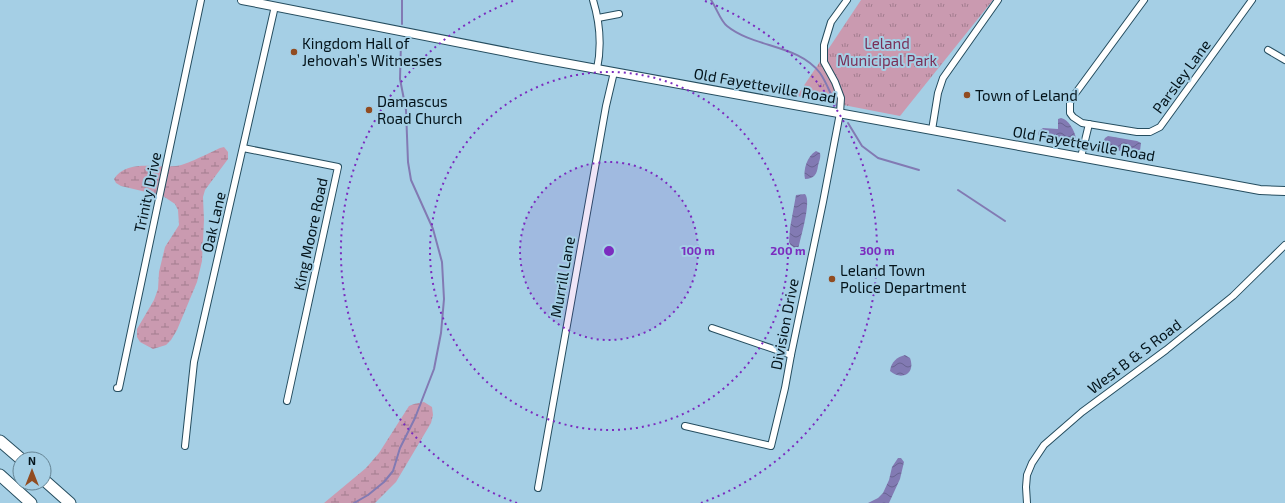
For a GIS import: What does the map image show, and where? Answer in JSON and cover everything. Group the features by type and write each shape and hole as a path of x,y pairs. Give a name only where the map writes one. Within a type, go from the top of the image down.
{"highway":[{"path":"0,441 12,451"},
{"path":"0,475 32,503"},
{"path":"52,487 70,503"}],"street":[{"name":"Trinity Drive","path":"117,388 119,388 201,0"},
{"name":"Old Fayetteville Road","path":"242,0 597,69 840,114 1254,188 1285,191"},
{"path":"593,0 598,18 600,50 597,69"},
{"name":"Division Drive","path":"685,426 771,446 785,388 840,114 841,98 835,82 824,62 824,45 831,22 847,0"},
{"path":"932,130 938,93 943,78 998,0"},
{"name":"Parsley Lane","path":"1144,0 1070,103 1070,113 1082,123 1145,133 1160,127 1252,0"},
{"name":"Oak Lane","path":"185,446 194,362 275,6"},
{"path":"598,18 619,14"},
{"path":"1268,50 1285,60"},
{"name":"Murrill Lane","path":"538,488 595,168 614,72"},
{"path":"1081,157 1089,124"},
{"name":"King Moore Road","path":"243,148 338,167 288,401"},
{"name":"West B & S Road","path":"1027,503 1027,476 1032,463 1044,445 1082,412 1166,350 1233,296 1285,245"},
{"path":"712,328 791,355"}],"green space":[{"name":"Leland Municipal Park","path":"861,0 993,0 900,116 797,96"},
{"path":"224,147 228,152 228,159 205,190 203,197 204,220 202,261 197,282 177,330 171,340 166,345 153,349 140,342 137,337 137,329 154,300 158,289 159,272 165,247 179,225 178,210 175,204 163,196 121,186 116,183 114,179 119,173 126,169 142,166 176,166"},
{"path":"424,402 432,407 433,415 431,423 396,482 375,503 324,503 366,468 379,453 409,406"}],"water":[{"path":"1061,118 1069,123 1072,129 1076,138 1073,142 1062,142 1038,135 1039,131 1043,128 1058,129 1058,119"},
{"path":"1108,136 1137,141 1141,143 1140,151 1121,151 1102,144"},
{"path":"816,151 820,153 817,171 813,177 805,179 806,164 810,156"},
{"path":"805,194 807,198 806,212 798,250 791,246 789,242 790,228 796,195"},
{"path":"905,355 910,358 911,368 909,372 903,376 894,374 890,371 892,365 895,360"},
{"path":"898,458 901,458 904,462 900,479 889,503 868,503 878,498 883,493 889,480 892,467"}],"waterway":[{"path":"402,0 402,24"},
{"path":"711,0 727,26 750,39 788,51 811,64 820,73 837,106"},
{"path":"354,503 368,495 384,482 393,471 400,448 415,418 434,369 441,333 444,299 442,262 433,229 411,180 408,162 406,110 400,79 401,42"},
{"path":"848,123 862,146 878,158 919,170"},
{"path":"958,190 1005,221"}],"place":[{"name":"Kingdom Hall of Jehovah’s Witnesses","path":"294,52"},
{"name":"Town of Leland","path":"967,95"},
{"name":"Damascus Road Church","path":"369,110"},
{"name":"Leland Town Police Department","path":"832,279"}]}
